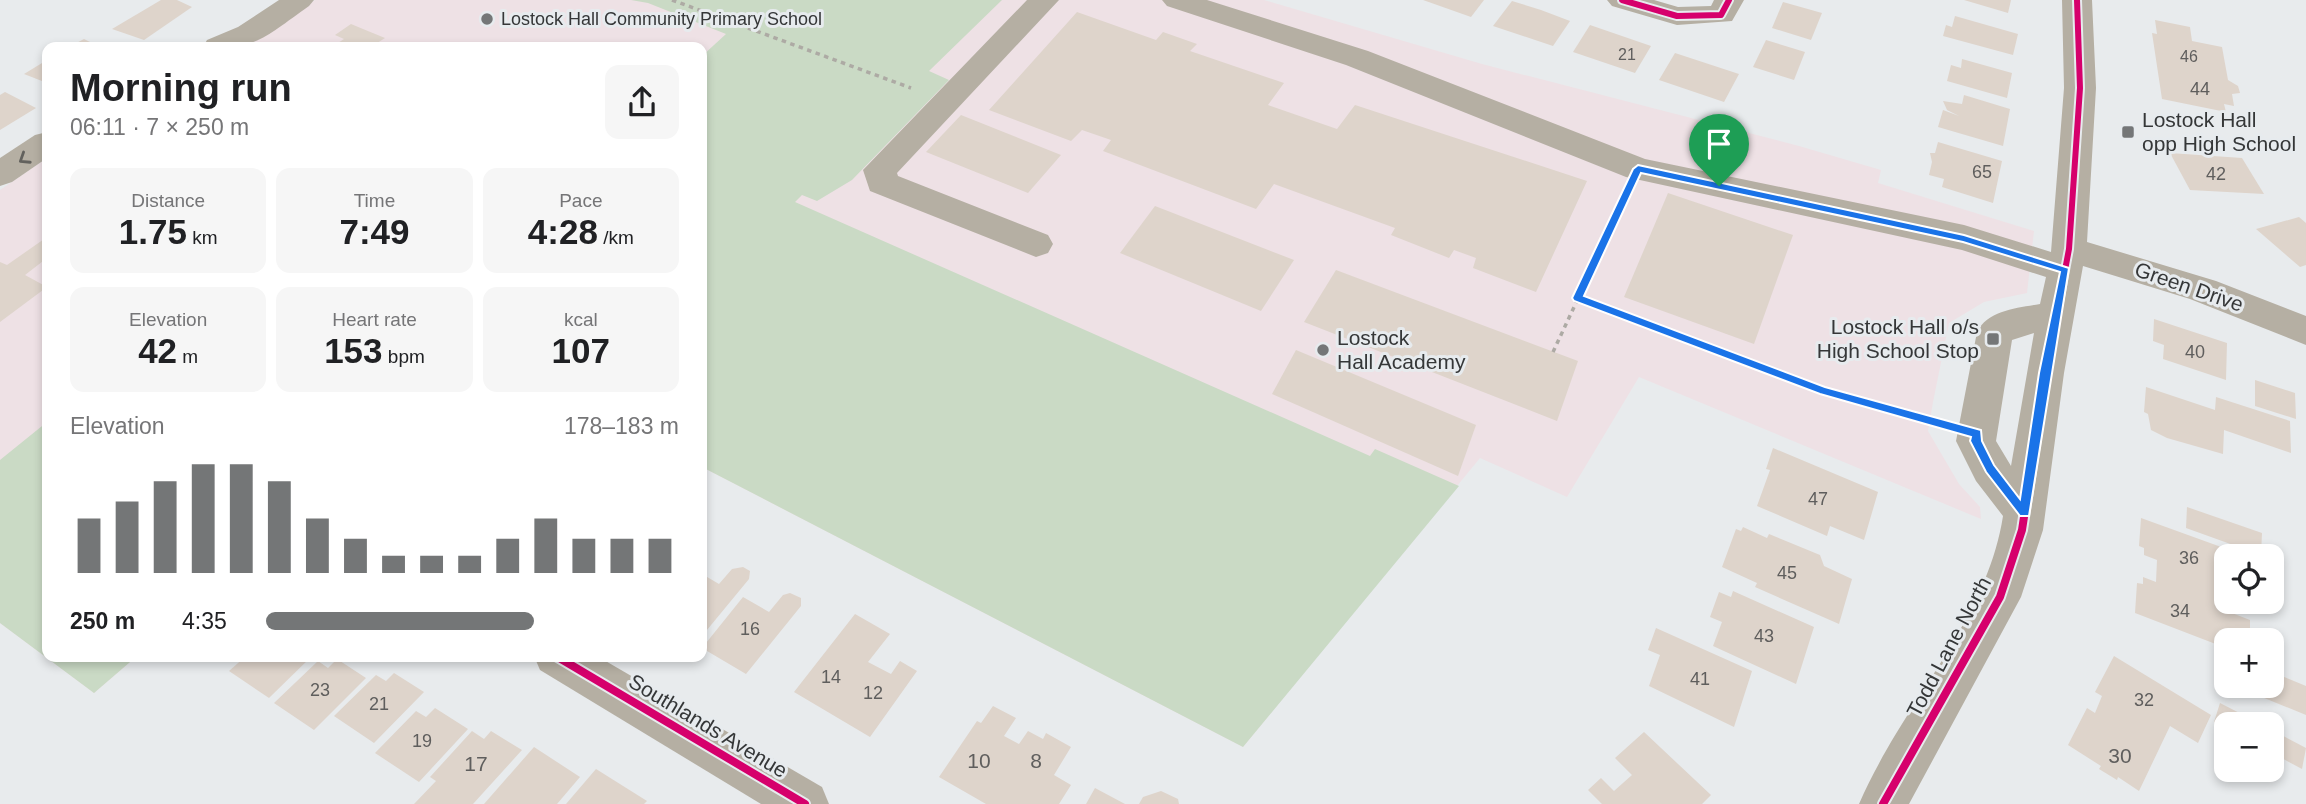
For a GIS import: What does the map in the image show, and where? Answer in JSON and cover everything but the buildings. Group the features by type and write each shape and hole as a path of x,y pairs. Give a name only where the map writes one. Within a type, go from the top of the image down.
{"street":[{"path":"200,42 263,0"},
{"path":"230,42 249,34 299,0"},
{"path":"1036,244 882,183 880,170 1044,0"},
{"name":"Green Drive","path":"1177,0 1357,58 1638,169 2203,290 2306,331"},
{"path":"1622,0 1676,16 1721,15 1729,0"},
{"name":"Todd Lane North","path":"1883,804 2000,597 2024,513 2067,260 2080,88 2077,0"},
{"path":"0,174 42,146"},
{"path":"2024,513 1990,469 1976,441 1977,434 1995,332 2010,324 2057,314"},
{"name":"Southlands Avenue","path":"566,662 806,804"}],"path":[{"path":"672,0 946,101"},
{"path":"1553,352 1638,169"},
{"path":"1577,298 1824,390 1977,434"}],"shaded area":[{"name":"Lostock Hall Academy","path":"315,0 1264,0 1482,64 1799,146 1881,170 1878,183 2034,231 2027,293 1984,302 1949,323 1933,402 1928,431 1959,484 1980,507 1981,519 1639,377 1567,497 1480,458 1243,747 707,470 707,42 252,42"},
{"path":"42,161 42,654 0,623 0,190"},
{"path":"52,662 130,662 94,693"}],"green space":[{"path":"631,0 1002,0 929,71 949,80 852,180 817,201 802,195 795,202 1370,456 1375,449 1459,486 1243,747 707,470 707,51 726,34 648,3"},
{"path":"42,426 42,654 0,623 0,460"},
{"path":"52,662 130,662 94,693"}],"cycle path":[{"path":"1622,0 1677,16 1721,15 1729,0"},
{"path":"1883,804 2000,597 2022,530 2045,373 2069,249 2080,88 2077,0"},
{"path":"566,662 805,804"}],"place":[{"name":"Lostock Hall Community Primary School","path":"487,19"},
{"name":"Lostock Hall opp High School","path":"2128,132"},
{"name":"Lostock Hall o/s High School Stop","path":"1993,339"},
{"name":"Lostock Hall Academy","path":"1323,350"}],"route":[{"path":"1638,169 1719,186 1964,238 2066,270 2045,373 2024,513 1990,469 1976,441 1977,434 1824,390 1577,298 1638,169"}]}
